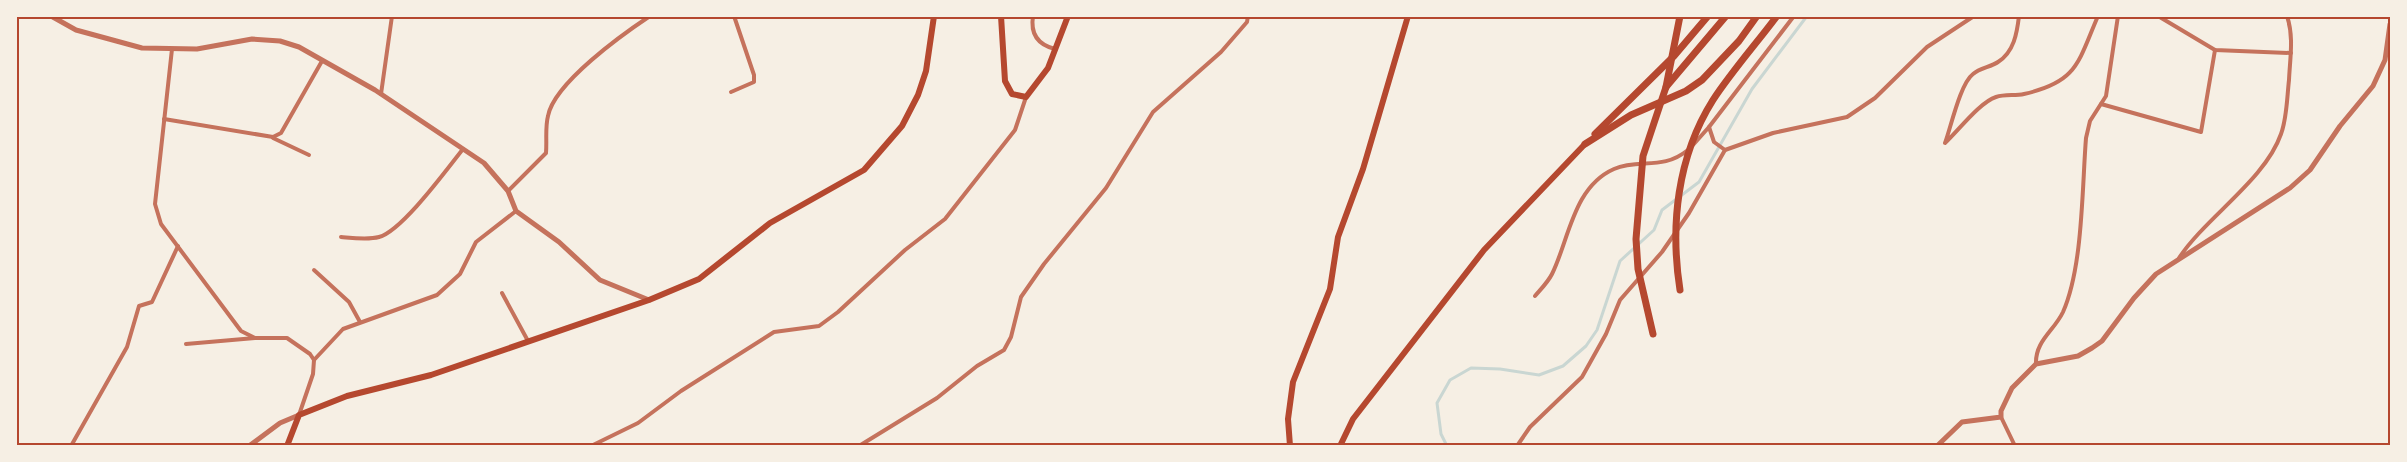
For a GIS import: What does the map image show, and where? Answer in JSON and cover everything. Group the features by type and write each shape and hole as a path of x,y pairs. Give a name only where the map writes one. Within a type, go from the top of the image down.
{"main road":[{"path":"286,446 299,416 347,396 431,375 650,300 699,279 770,223 864,170 902,126 918,95 927,63 934,16"},
{"path":"1001,16 1005,81 1012,94 1026,97 1048,68 1068,16"},
{"path":"1290,446 1288,419 1293,382 1330,289 1338,237 1363,169 1408,16"},
{"path":"1653,334 1637,259 1636,209 1643,156 1666,87 1680,16"},
{"path":"1340,446 1353,419 1484,250 1584,144 1637,93 1708,16"},
{"path":"1666,87 1726,16"},
{"path":"1584,144 1631,115 1676,96 1702,80 1739,41 1757,16"},
{"path":"1680,290 1676,259 1679,194 1695,135 1713,102 1777,16"}],"street":[{"path":"51,16 76,30 142,48 197,49 252,39 280,41 298,47 381,95 484,163 508,191 516,211 559,242 600,280 650,300"},
{"path":"381,95 392,16"},
{"path":"508,191 546,153 548,115 556,97 625,32 650,16"},
{"path":"731,92 754,82 754,75 734,16"},
{"path":"1033,16 1034,35 1043,46 1055,49"},
{"path":"860,446 937,398 977,366 1004,350 1011,337 1021,297 1044,264 1106,188 1153,111 1221,52 1247,22 1248,16"},
{"path":"1535,296 1551,276 1569,223 1583,198 1598,181 1613,170 1662,164 1677,159 1709,127 1794,16"},
{"path":"1517,446 1530,427 1582,377 1606,334 1620,300 1662,252 1689,213 1725,150 1773,134 1846,117 1875,98 1927,47 1974,16"},
{"path":"2019,16 2016,37 2008,52 2000,61 1972,74 1965,85 1946,143 1996,97 2052,87 2070,74 2081,58 2098,16"},
{"path":"2036,364 2035,351 2062,313 2072,283 2086,138 2090,121 2106,96 2112,71 2118,16"},
{"path":"2158,16 2215,50 2290,53"},
{"path":"2179,258 2192,238 2259,169 2281,135 2292,31 2287,16"},
{"path":"2015,446 2001,417 2003,405 2012,388 2036,364 2078,356 2102,341 2134,298 2156,274 2290,188 2310,170 2340,126 2373,86 2385,60 2391,24"},
{"path":"172,49 155,204 161,224 242,331 255,338"},
{"path":"2101,104 2200,132 2215,50"},
{"path":"273,137 281,133 322,60"},
{"path":"591,446 638,423 681,391 774,332 819,326 838,312 905,250 945,219 1015,130 1026,97"},
{"path":"164,119 273,137 309,155"},
{"path":"1709,127 1714,142 1725,150"},
{"path":"341,237 378,238 388,234 410,213 464,149"},
{"path":"249,446 280,423 299,416 313,374 314,360 343,328 437,295 460,274 477,242 516,211"},
{"path":"71,446 127,347 139,306 152,302 178,246"},
{"path":"314,270 350,302 360,322"},
{"path":"502,293 528,342"},
{"path":"186,344 255,338 287,338 314,360"},
{"path":"1937,446 1962,422 2001,417"}],"waterway":[{"path":"1447,446 1441,434 1437,403 1450,380 1471,368 1500,369 1539,375 1563,366 1586,346 1597,330 1620,261 1654,230 1662,210 1699,182 1752,89 1807,16"}]}
